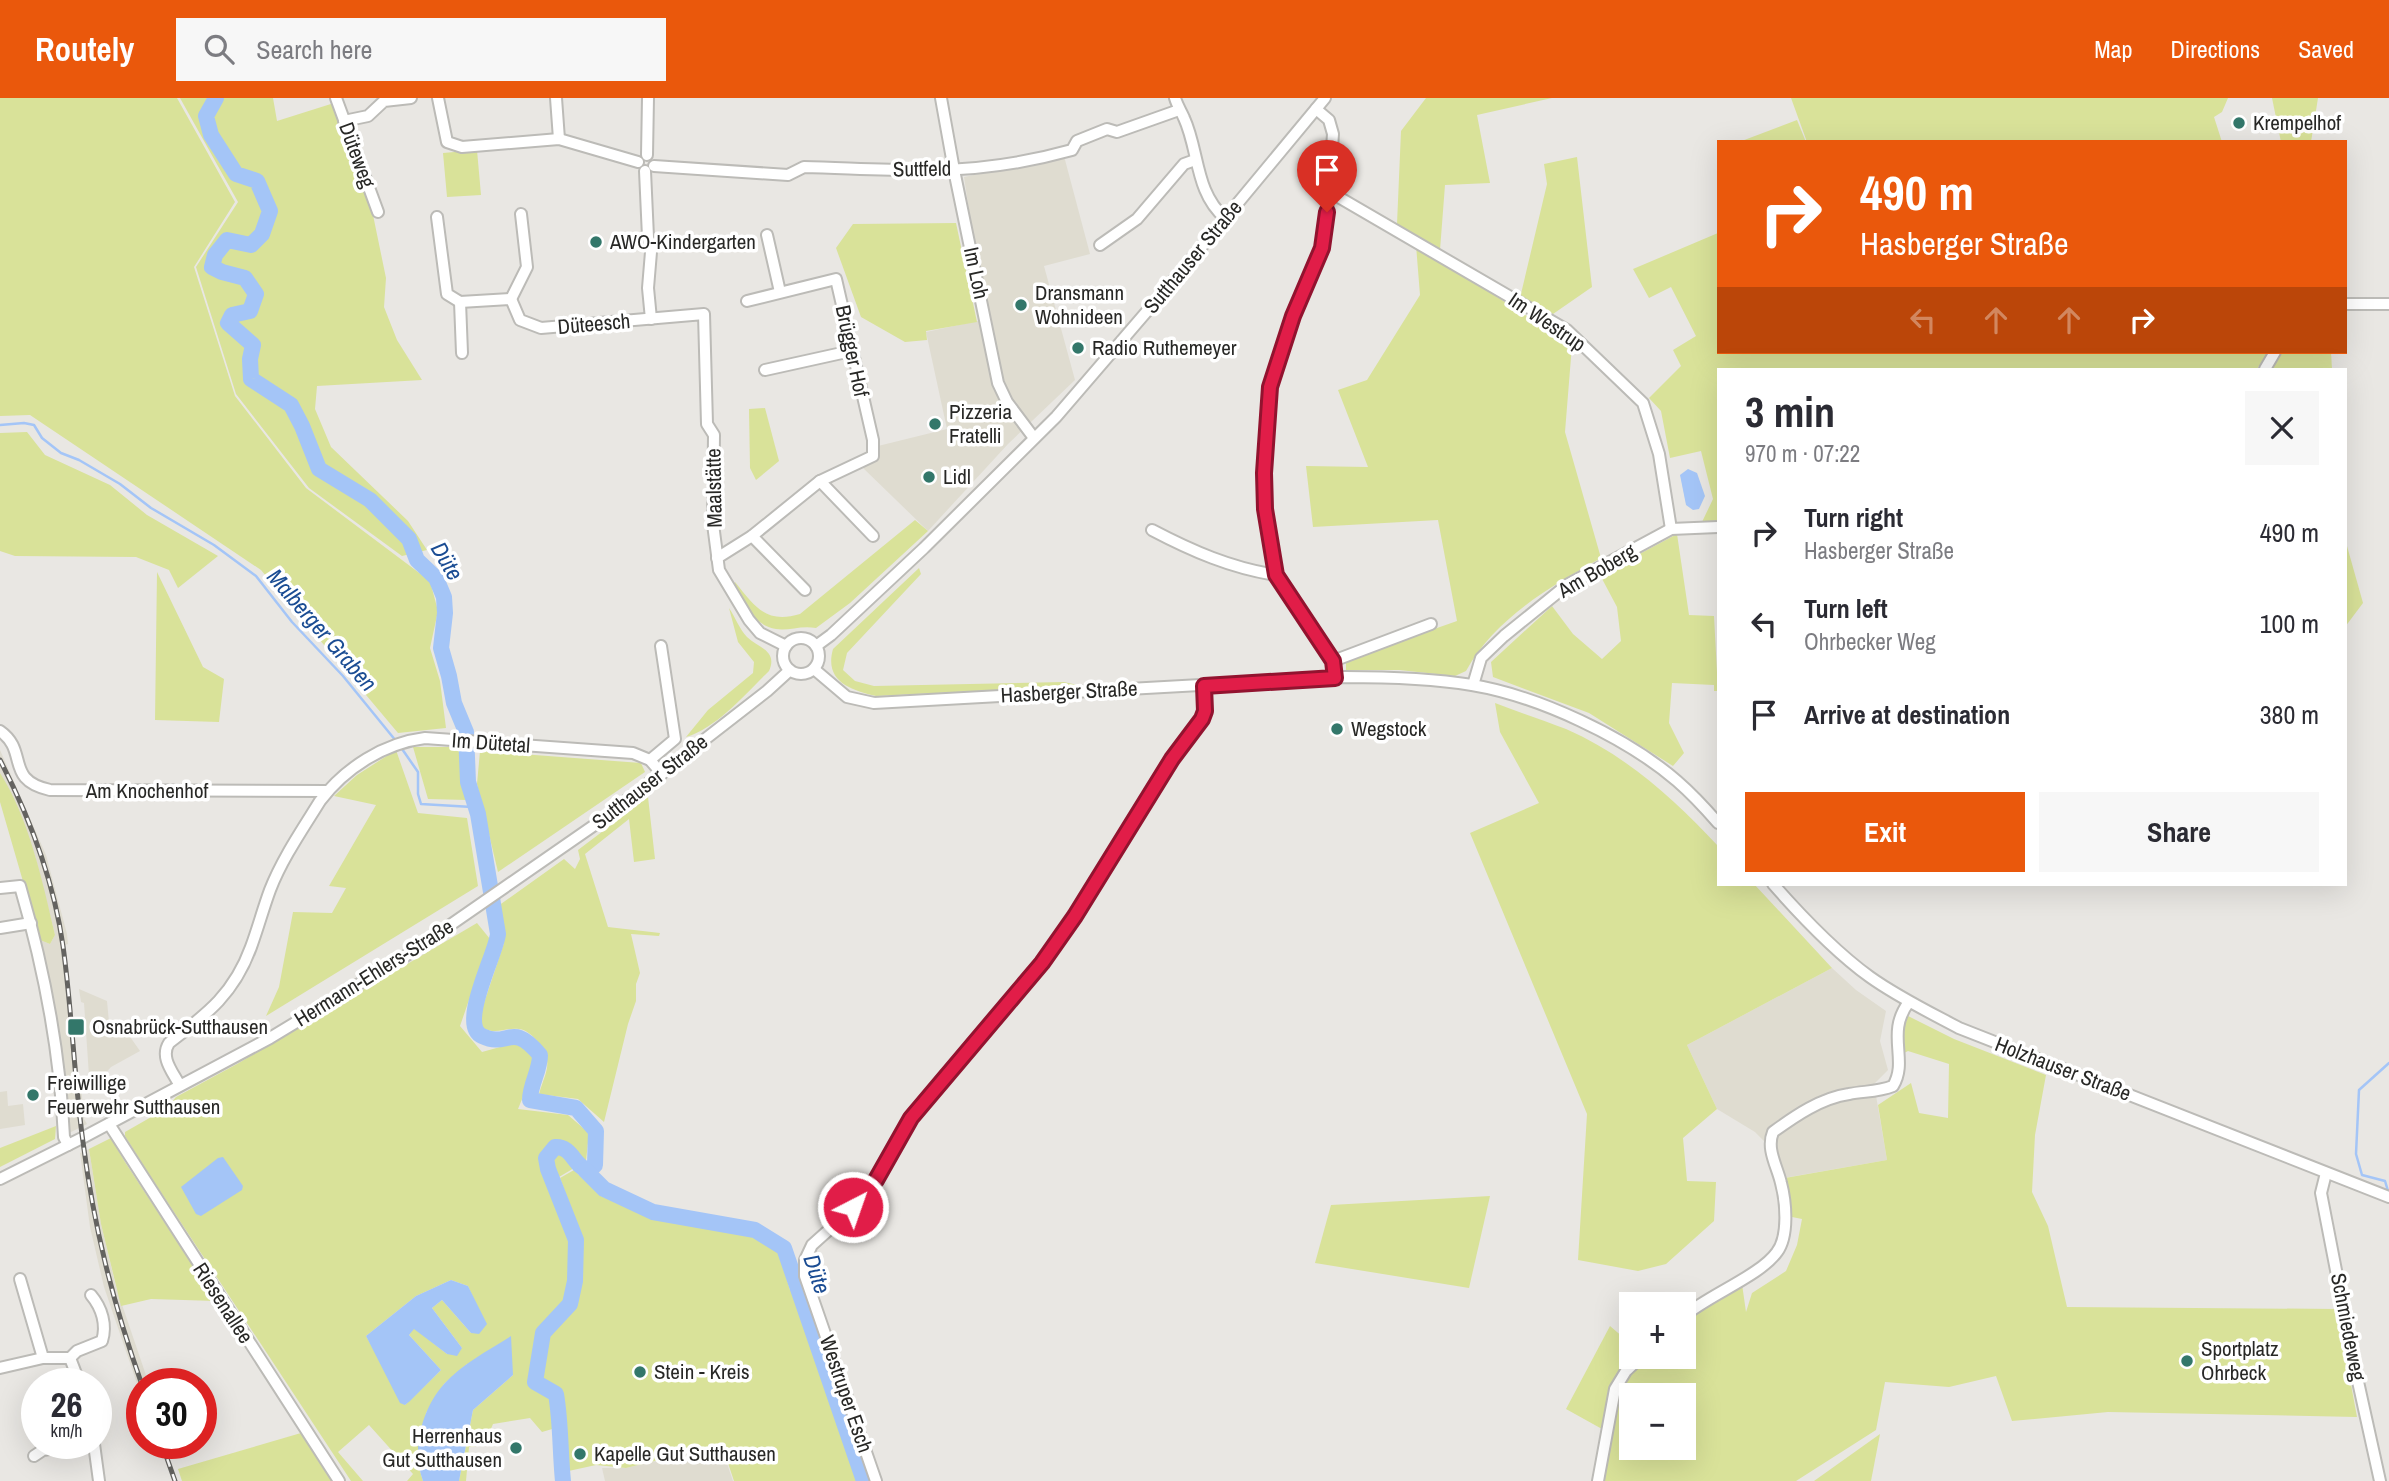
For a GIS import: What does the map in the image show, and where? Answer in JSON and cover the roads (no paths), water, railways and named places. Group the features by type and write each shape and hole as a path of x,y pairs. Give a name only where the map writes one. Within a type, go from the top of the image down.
{"street":[{"name":"Düteweg","path":"337,98 378,212"},
{"path":"344,121 368,116 384,101 411,98"},
{"name":"Suttfeld","path":"438,98 447,142 462,147 559,139 646,164 788,175 804,167 954,170 1035,160 1072,150 1077,141 1107,129 1118,132 1179,110"},
{"path":"556,98 559,139"},
{"path":"648,98 646,164 648,237 651,251 648,288 651,319"},
{"name":"Im Loh","path":"941,98 998,383 1007,402 1034,438"},
{"path":"1175,98 1184,117 1195,160 1213,205 1225,218"},
{"name":"Sutthauser Straße","path":"816,646 906,565 1056,417 1325,98"},
{"path":"1316,109 1329,120 1332,127 1326,230 1322,248 1293,316 1270,387 1264,473 1265,509 1276,575 1333,661 1340,677 1399,677 1473,685 1514,694 1581,721 1646,757 1677,781 1717,822"},
{"path":"1100,244 1137,219 1184,164 1195,160"},
{"name":"Im Westrup","path":"1328,194 1335,195 1567,330 1643,402 1659,454 1671,529"},
{"path":"437,217 447,294 460,302 511,299 527,267 521,214"},
{"path":"767,236 780,292"},
{"name":"Brügger Hof","path":"717,558 752,536 820,481 873,456 873,440 836,279 747,301"},
{"name":"Düteesch","path":"511,299 520,320 541,328 651,319"},
{"path":"460,302 462,353"},
{"path":"2347,304 2389,304"},
{"name":"Maalstätte","path":"651,319 704,314 707,424 714,435 713,524 719,570 749,620 761,633 786,646"},
{"path":"765,370 851,351"},
{"path":"820,481 873,537"},
{"name":"Am Boberg","path":"1473,685 1481,658 1567,585 1671,529 1717,527"},
{"path":"1152,530 1182,547 1229,565 1276,575"},
{"path":"752,536 805,590"},
{"path":"1333,661 1431,624"},
{"path":"795,639 812,641 816,646 819,660 814,669 800,674 790,670 784,662 786,646 795,639"},
{"path":"662,646 675,739 650,760 662,774"},
{"name":"Hasberger Straße","path":"814,669 847,697 874,703 1340,677"},
{"name":"Sutthauser Straße","path":"486,901 662,774 790,670"},
{"name":"Westruper Esch","path":"876,1481 805,1276 805,1260 811,1245 841,1219 876,1180 911,1118 1042,963 1075,916 1172,759 1202,719 1205,711 1204,686"},
{"name":"Am Knochenhof","path":"0,731 12,743 20,771 26,781 36,787 50,790 327,791"},
{"name":"Im Dütetal","path":"179,1084 166,1060 166,1047 169,1042 206,1016 241,970 281,866 327,791 352,770 397,743 425,738 633,753 650,760"},
{"path":"0,888 20,886 31,923 53,1027 64,1137 68,1145"},
{"name":"Holzhauser Straße","path":"1775,886 1838,951 1871,978 1959,1028 2384,1195"},
{"name":"Hermann-Ehlers-Straße","path":"0,1179 270,1038 361,985 486,901"},
{"path":"0,928 31,923"},
{"path":"1696,1306 1763,1266 1777,1253 1784,1231 1784,1205 1782,1187 1770,1148 1773,1132 1829,1100 1848,1094 1881,1091 1894,1086 1900,1071 1896,1038 1899,1022 1909,1002"},
{"name":"Riesenallee","path":"109,1124 339,1481"},
{"name":"Schmiedeweg","path":"2326,1173 2321,1193 2380,1481"},
{"path":"20,1279 43,1359"},
{"path":"0,1368 43,1359 71,1358 77,1351 102,1341 105,1331 98,1304 91,1295"},
{"path":"71,1358 74,1368"},
{"path":"1598,1481 1615,1389 1628,1369"},
{"path":"96,1459 99,1481"}],"water":[{"path":"1688,469 1697,473 1705,496 1699,509 1693,510 1686,505 1680,475"},
{"path":"223,1157 243,1186 242,1190 201,1216 196,1214 181,1187"},
{"path":"451,1280 468,1286 487,1324 479,1334 471,1333 442,1300 432,1308 462,1348 457,1356 447,1354 414,1329 409,1335 441,1370 405,1405 400,1403 366,1336 416,1296"},
{"path":"511,1336 513,1375 473,1410 459,1481 423,1481 418,1456 419,1443 425,1417 436,1394 459,1370"}],"waterway":[{"name":"Düte","path":"216,98 206,116 211,135 236,174 257,181 270,211 262,234 251,245 227,240 215,255 212,267 245,278 256,294 250,311 232,315 228,323 253,345 250,359 251,379 291,405 319,469 370,500 409,539 417,560 436,578 444,597 441,648 454,703 466,732 468,782 478,814 498,934 476,1004 476,1029 482,1036 491,1039 516,1037 530,1045 540,1055 530,1100 576,1108 596,1131 595,1165 589,1170 561,1148 555,1147 546,1158 576,1240 575,1281 570,1304 543,1333 535,1382 556,1394 563,1481"},
{"name":"Malberger Graben","path":"0,425 34,425 42,438 61,453 79,460 120,484 151,508 214,545 256,576 292,622 343,676 396,741"},
{"name":"Malberger Graben","path":"400,746 418,772 421,804 472,807 478,814"},
{"path":"2388,1191 2385,1181 2362,1175 2356,1154 2359,1090 2389,1063"},
{"name":"Düte","path":"585,1170 604,1189 653,1212 755,1230 784,1248 864,1481"}],"railway":[{"path":"0,760 31,827 54,898 63,946 80,1118 93,1205 113,1295 136,1368"},
{"path":"167,1459 175,1481"}],"place":[{"name":"Krempelhof","path":"2239,123"},
{"name":"AWO-Kindergarten","path":"596,242"},
{"name":"Dransmann Wohnideen","path":"1021,305"},
{"name":"Radio Ruthemeyer","path":"1078,348"},
{"name":"Pizzeria Fratelli","path":"935,424"},
{"name":"Lidl","path":"929,477"},
{"name":"Wegstock","path":"1337,729"},
{"name":"Osnabrück-Sutthausen","path":"76,1027"},
{"name":"Freiwillige Feuerwehr Sutthausen","path":"33,1095"},
{"name":"Sportplatz Ohrbeck","path":"2187,1361"},
{"name":"Stein - Kreis","path":"640,1372"},
{"name":"Herrenhaus Gut Sutthausen","path":"516,1448"},
{"name":"Kapelle Gut Sutthausen","path":"580,1454"}]}
